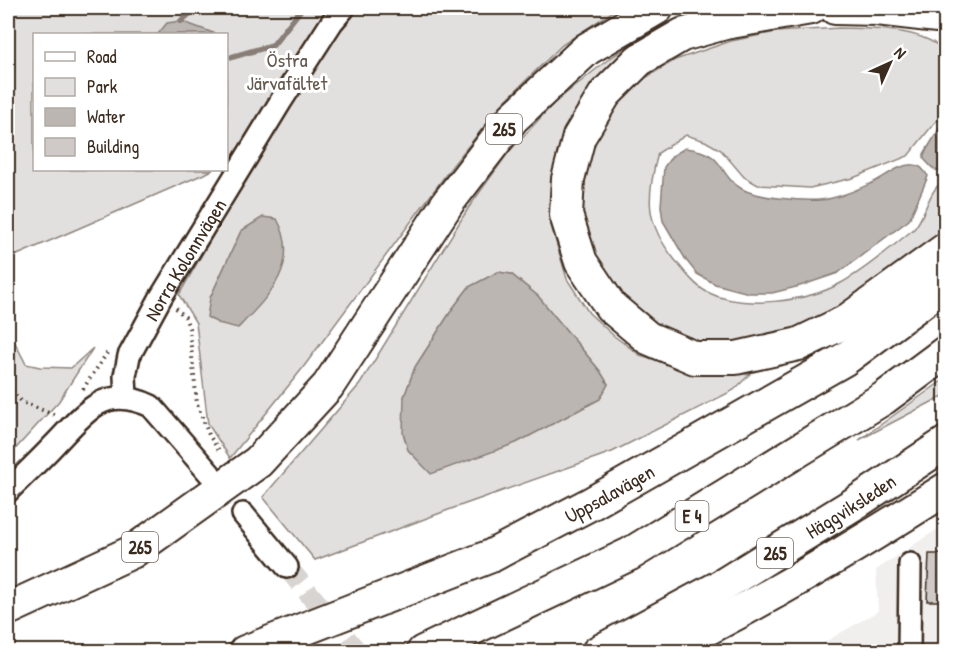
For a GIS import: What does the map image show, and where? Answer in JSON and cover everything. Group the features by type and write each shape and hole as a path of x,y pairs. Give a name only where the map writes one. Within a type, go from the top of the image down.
{"highway":[{"name":"265","path":"8,609 132,552 258,462 328,387 449,201 513,118 586,49 657,8"},
{"path":"811,8 725,23 682,36 639,60 605,94 579,137 568,180 566,215 581,262 611,307 648,338 695,358 736,358 799,344 846,322 945,249"},
{"path":"835,8 877,9 945,17"},
{"name":"Uppsalavägen","path":"245,651 491,556 592,503 845,359 945,284"},
{"name":"E 4","path":"423,651 630,554 884,398 945,352"},
{"name":"Häggviksleden","path":"598,651 721,586 857,502 945,443"},
{"path":"661,651 718,624 831,560 945,489"}],"street":[{"name":"Norra Kolonnvägen","path":"126,398 125,376 129,356 161,297 281,101 332,22 344,8"},
{"path":"8,490 79,420 99,404 126,398 151,406 210,474"},
{"path":"243,514 287,567"},
{"path":"909,651 910,564"}],"path":[{"path":"161,297 185,317 192,349 197,404 209,435 221,453"},
{"path":"81,391 111,347"},
{"path":"8,386 21,402 60,417 54,425"}],"shaded area":[{"path":"945,524 945,651 808,652 878,611 876,570"}],"green space":[{"name":"Östra Järvafältet","path":"8,8 618,8 562,45 504,102 453,165 302,369 230,458 208,424 196,323 179,295 262,149 228,164 228,33 33,33 33,171 211,171 8,259","holes":["263,218 210,298 241,231"]},
{"path":"696,8 737,8 604,74 575,111 556,165 550,222 567,279 589,313 614,336 640,355 692,372 750,374 734,390 612,452 315,560 263,497 360,384 469,207 508,153 554,103 610,58 647,34","holes":["498,272 511,274 538,296 600,371 608,384 600,399 516,443 404,397 415,367 469,287"]},
{"path":"839,28 896,31 925,38 937,45 946,53 945,119 936,121 908,156 853,178 810,188 758,185 744,177 721,150 705,141 686,135 658,153 650,197 653,222 658,234 665,247 690,278 707,292 721,298 756,302 811,295 827,290 851,277 914,229 934,190 945,180 945,232 833,315 774,338 719,346 683,339 654,330 623,306 590,253 579,204 583,170 595,136 609,112 635,84 675,60 731,41 776,32"},
{"path":"8,329 26,364 71,368 93,348 59,401 8,457"},
{"path":"945,379 945,395 859,440 942,381"}],"water":[{"path":"181,21 213,33 159,33 167,23"},
{"path":"945,125 945,170 938,171 924,159 924,154 941,126"},
{"path":"685,148 708,154 715,159 728,177 742,189 758,195 780,198 820,200 833,198 877,181 898,168 909,165 919,166 928,176 909,220 838,273 772,293 749,293 715,284 697,274 663,221 661,206 664,167 672,156"},
{"path":"263,217 277,219 284,235 286,251 284,265 270,292 238,328 218,323 207,317 210,298 241,231"},
{"path":"498,272 511,274 538,296 600,371 608,384 600,399 516,443 431,474 408,450 403,433 404,397 415,367 453,308 469,287"}],"building":[{"path":"929,554 945,554 945,601 927,601"}],"waterway":[{"path":"181,21 196,8"},
{"path":"232,57 273,45 302,8"}],"tunnel":[{"path":"287,567 357,652"}]}
